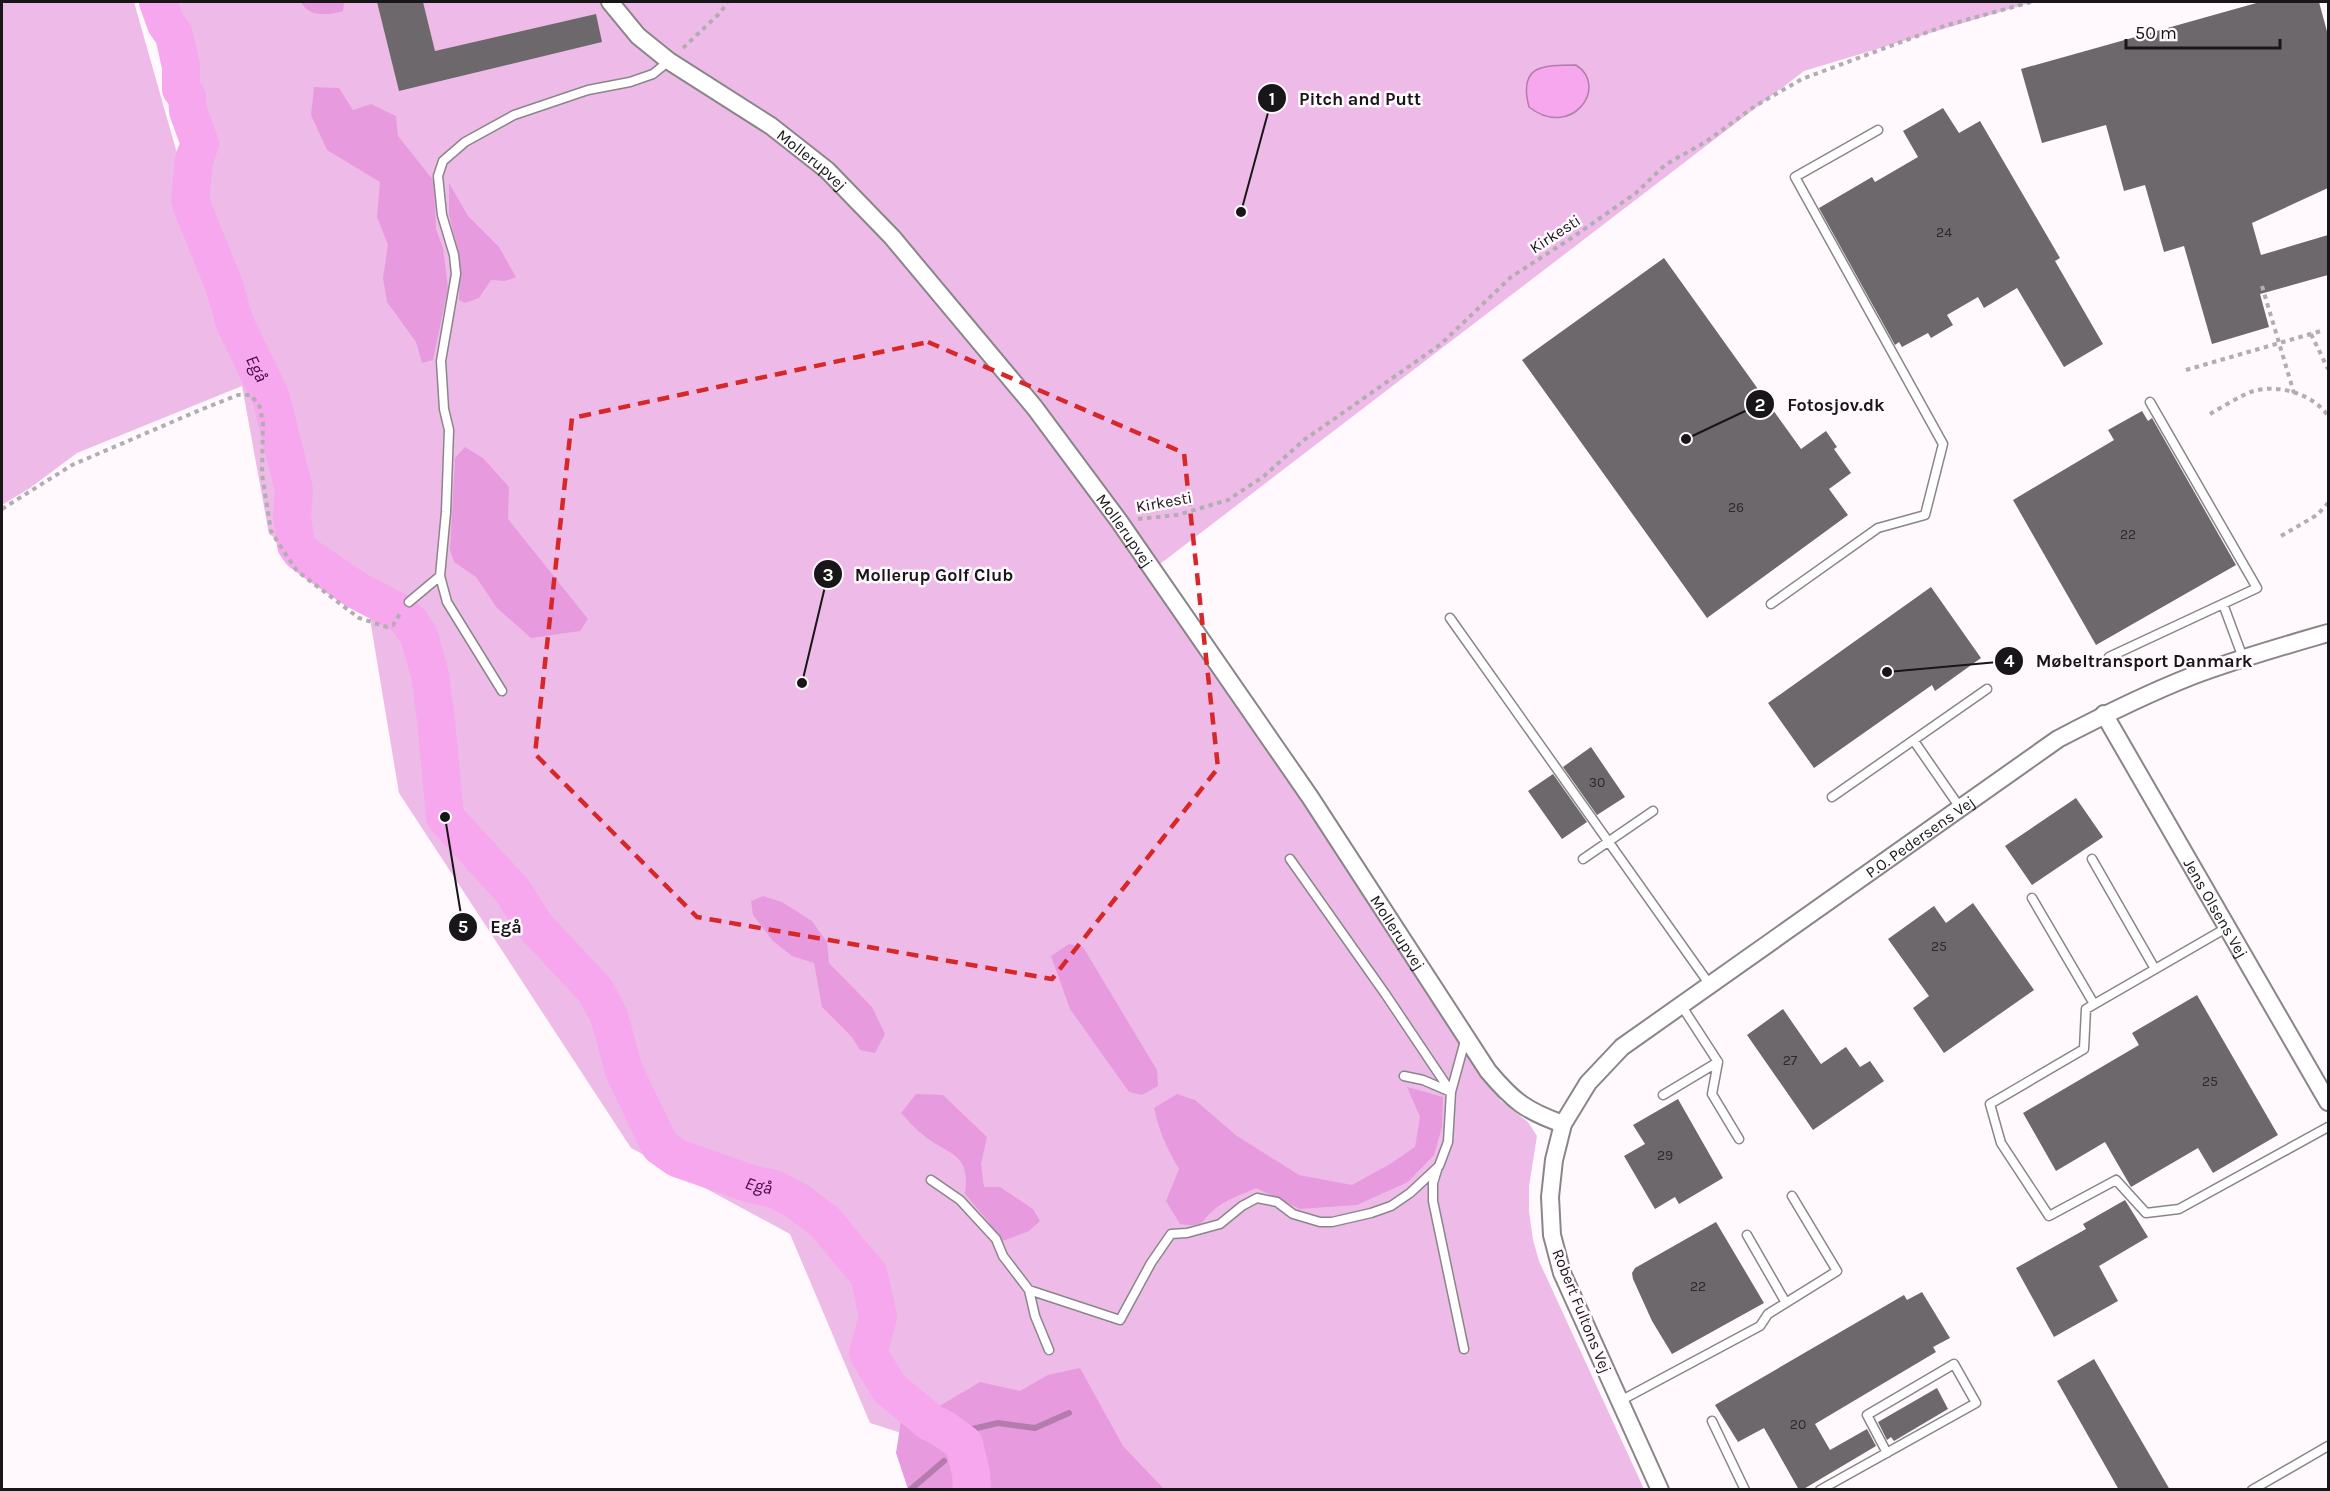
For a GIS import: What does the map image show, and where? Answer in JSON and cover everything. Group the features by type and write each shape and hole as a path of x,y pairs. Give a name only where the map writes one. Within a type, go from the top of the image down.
{"street":[{"name":"Mollerupvej","path":"610,2 638,36 669,61 771,126 827,170 892,237 1035,408 1119,521 1310,797 1488,1071 1518,1103 1536,1114 1563,1124"},
{"name":"P.O. Pedersens Vej","path":"1563,1124 1588,1083 1622,1047 2058,739 2104,714 2191,676 2328,633"},
{"name":"Jens Olsens Vej","path":"2104,714 2328,1102"},
{"name":"Robert Fultons Vej","path":"1563,1124 1554,1160 1550,1197 1552,1235 1562,1272 1660,1490"}],"lane":[{"path":"502,691 447,602 440,576 446,512 449,430 444,409 441,361 456,274 454,255 438,194 438,176 443,161 465,142 514,115 578,93 630,82 654,74 669,61"},
{"path":"1771,604 1878,528 1925,515 1943,444 1795,177 1878,130"},
{"path":"2109,657 2257,588 2150,402"},
{"path":"409,602 440,576"},
{"path":"2223,604 2243,658"},
{"path":"1450,618 1710,985"},
{"path":"1832,797 1987,689"},
{"path":"1914,741 1961,809"},
{"path":"1583,859 1653,811"},
{"path":"1290,859 1451,1092"},
{"path":"2092,859 2155,969"},
{"path":"2032,898 2094,1004"},
{"path":"2228,927 2086,1009 2084,1049 1990,1104 2001,1143 2049,1216 2116,1180 2146,1213 2179,1209 2328,1127"},
{"path":"1681,1005 1718,1062 1712,1094 1739,1138"},
{"path":"1464,1349 1433,1201 1433,1183 1448,1142 1451,1092 1466,1038"},
{"path":"1663,1095 1718,1062"},
{"path":"1404,1076 1423,1080 1451,1092"},
{"path":"1029,1290 1120,1320 1151,1263 1171,1234 1186,1233 1220,1224 1242,1206 1257,1198 1276,1202 1293,1214 1320,1222 1332,1222 1371,1213 1391,1206 1410,1193 1438,1166"},
{"path":"931,1180 960,1200 996,1239 1003,1257 1029,1290 1035,1316 1049,1350"},
{"path":"1620,1401 1760,1326 1768,1314 1837,1271 1792,1196"},
{"path":"1747,1235 1786,1303"},
{"path":"1820,1490 1887,1453 1976,1403 1954,1364 1867,1415 1887,1453"},
{"path":"1712,1420 1745,1490"},
{"path":"2252,1490 2328,1446"}],"path":[{"path":"669,61 721,12 728,2"},
{"name":"Kirkesti","path":"1119,521 1177,516 1228,500 1264,476 1304,440 1441,344 1511,277 1636,193 1665,165 1707,141 1755,106 1802,79 1944,26 2031,2"},
{"path":"2262,286 2294,393"},
{"path":"2186,370 2321,331"},
{"path":"2311,334 2328,369"},
{"path":"2210,414 2250,392 2276,389 2308,398 2327,409 2328,416"},
{"path":"2,509 72,465 238,395 251,395 260,407 263,424 262,474 271,531 279,544 297,571 359,618 387,627 393,625"},
{"path":"2281,536 2317,515 2328,502"}],"highlighted area":[{"path":"928,342 1184,453 1218,768 1052,979 697,917 535,754 572,418"}],"shaded area":[{"path":"2,2 134,2 190,199 194,159 200,144 188,111 187,97 181,89 181,67 174,35 166,24 158,2 2033,2 1804,71 1147,574 1278,761 1501,1101 1528,1122 1537,1136 1529,1186 1529,1211 1539,1261 1644,1489 1078,1489 870,1423 790,1234 631,1148 399,793 368,607 269,534 242,386 77,453 30,488 2,505","holes":["194,213 225,288 240,377"]},
{"path":"301,2 344,2 343,11 320,14 309,11"},
{"path":"1576,65 1585,74 1589,85 1587,97 1581,107 1571,114 1559,117 1544,116 1529,107 1526,93 1530,75 1543,67"},
{"path":"314,87 339,88 353,110 371,104 396,116 398,136 434,181 436,229 443,248 448,288 433,360 422,363 416,342 387,302 383,278 388,245 377,217 380,182 327,150 311,115"},
{"path":"449,183 468,216 499,247 516,277 505,281 491,280 479,298 465,303 459,300 460,261 449,214"},
{"path":"465,447 483,458 509,487 508,519 588,619 580,631 531,638 497,608 476,577 454,562 450,550 455,458"},
{"path":"763,896 782,902 812,921 827,942 829,963 872,1007 885,1034 875,1053 860,1050 852,1037 822,1007 814,963 792,956 773,941 753,915 751,901"},
{"path":"1069,944 1083,947 1157,1070 1158,1086 1142,1095 1129,1092 1070,1009 1051,956"},
{"path":"1407,1087 1443,1097 1442,1127 1434,1155 1408,1182 1357,1205 1300,1209 1256,1188 1225,1202 1202,1222 1195,1225 1180,1224 1166,1201 1179,1169 1164,1140 1154,1108 1177,1094 1195,1100 1237,1136 1299,1175 1352,1185 1415,1147 1420,1117"},
{"path":"916,1094 943,1095 987,1137 981,1164 984,1187 1000,1187 1033,1209 1040,1221 1029,1231 1000,1242 987,1220 965,1194 966,1180 961,1161 919,1132 901,1113"},
{"path":"1080,1368 1123,1446 1164,1489 908,1489 896,1453 901,1421 936,1408 980,1382 1020,1391 1048,1375"}],"building":[{"path":"377,2 423,2 435,51 596,14 602,42 399,91"},
{"path":"2260,2 2319,2 2328,35 2328,188 2252,223 2261,255 2328,235 2328,275 2260,294 2269,327 2212,344 2184,246 2164,252 2145,185 2124,191 2106,125 2042,143 2021,69"},
{"path":"1943,108 1959,133 1980,121 2060,258 2055,261 2103,344 2064,367 2017,288 1984,308 1978,297 1947,315 1953,325 1931,338 1928,333 1902,347 1899,342 1895,345 1819,208 1872,177 1875,182 1918,157 1903,131"},
{"path":"1664,258 1801,449 1826,431 1837,447 1834,449 1851,473 1829,489 1848,515 1707,618 1522,360"},
{"path":"2142,411 2148,421 2152,418 2236,565 2096,645 2013,500 2114,440 2108,430"},
{"path":"1931,587 1981,658 1935,691 1932,685 1814,768 1768,703"},
{"path":"1591,747 1625,797 1597,815 1563,767"},
{"path":"1553,774 1587,822 1562,839 1528,791"},
{"path":"2076,798 2103,837 2032,885 2005,846"},
{"path":"1973,903 2034,990 1944,1053 1913,1008 1929,996 1888,939 1934,906 1946,923"},
{"path":"2197,995 2278,1135 2213,1173 2198,1148 2131,1187 2105,1142 2056,1171 2023,1113 2139,1045 2132,1033"},
{"path":"1783,1009 1821,1064 1846,1047 1860,1067 1870,1061 1884,1081 1813,1130 1747,1035"},
{"path":"1678,1099 1723,1178 1679,1204 1675,1197 1655,1209 1624,1156 1645,1144 1633,1125"},
{"path":"2125,1200 2148,1237 2099,1266 2118,1301 2054,1337 2016,1268 2086,1229 2083,1224"},
{"path":"1716,1222 1764,1303 1672,1354 1652,1321 1632,1273 1635,1268"},
{"path":"1922,1292 1950,1338 1933,1347 1936,1352 1815,1424 1830,1450 1867,1429 1876,1446 1799,1490 1764,1428 1738,1442 1715,1405 1904,1295 1907,1300"},
{"path":"2094,1359 2170,1490 2119,1490 2057,1381"},
{"path":"1937,1388 1948,1409 1894,1441 1891,1437 1887,1440 1878,1422"}],"waterway":[{"name":"Egå","path":"158,2 166,24 174,35 181,67 181,89 187,97 188,111 200,144 194,159 190,201 225,288 234,321 271,398 294,490 292,517 296,545 301,552 356,590 400,613 410,622 419,636 430,675 445,817 512,890 535,926 595,990 609,1016 624,1071 660,1146 677,1158 751,1184 774,1189 797,1201 825,1222 869,1275 878,1317 868,1353 889,1388 930,1422 964,1444 971,1473 972,1490"},
{"path":"951,1434 998,1423 1035,1428 1069,1413"},
{"path":"910,1490 944,1461"}],"place":[{"name":"Pitch and Putt","path":"1241,212"},
{"name":"Fotosjov.dk","path":"1686,439"},
{"name":"Møbeltransport Danmark","path":"1887,672"},
{"name":"Mollerup Golf Club","path":"802,683"},
{"name":"Egå","path":"445,817"}]}
